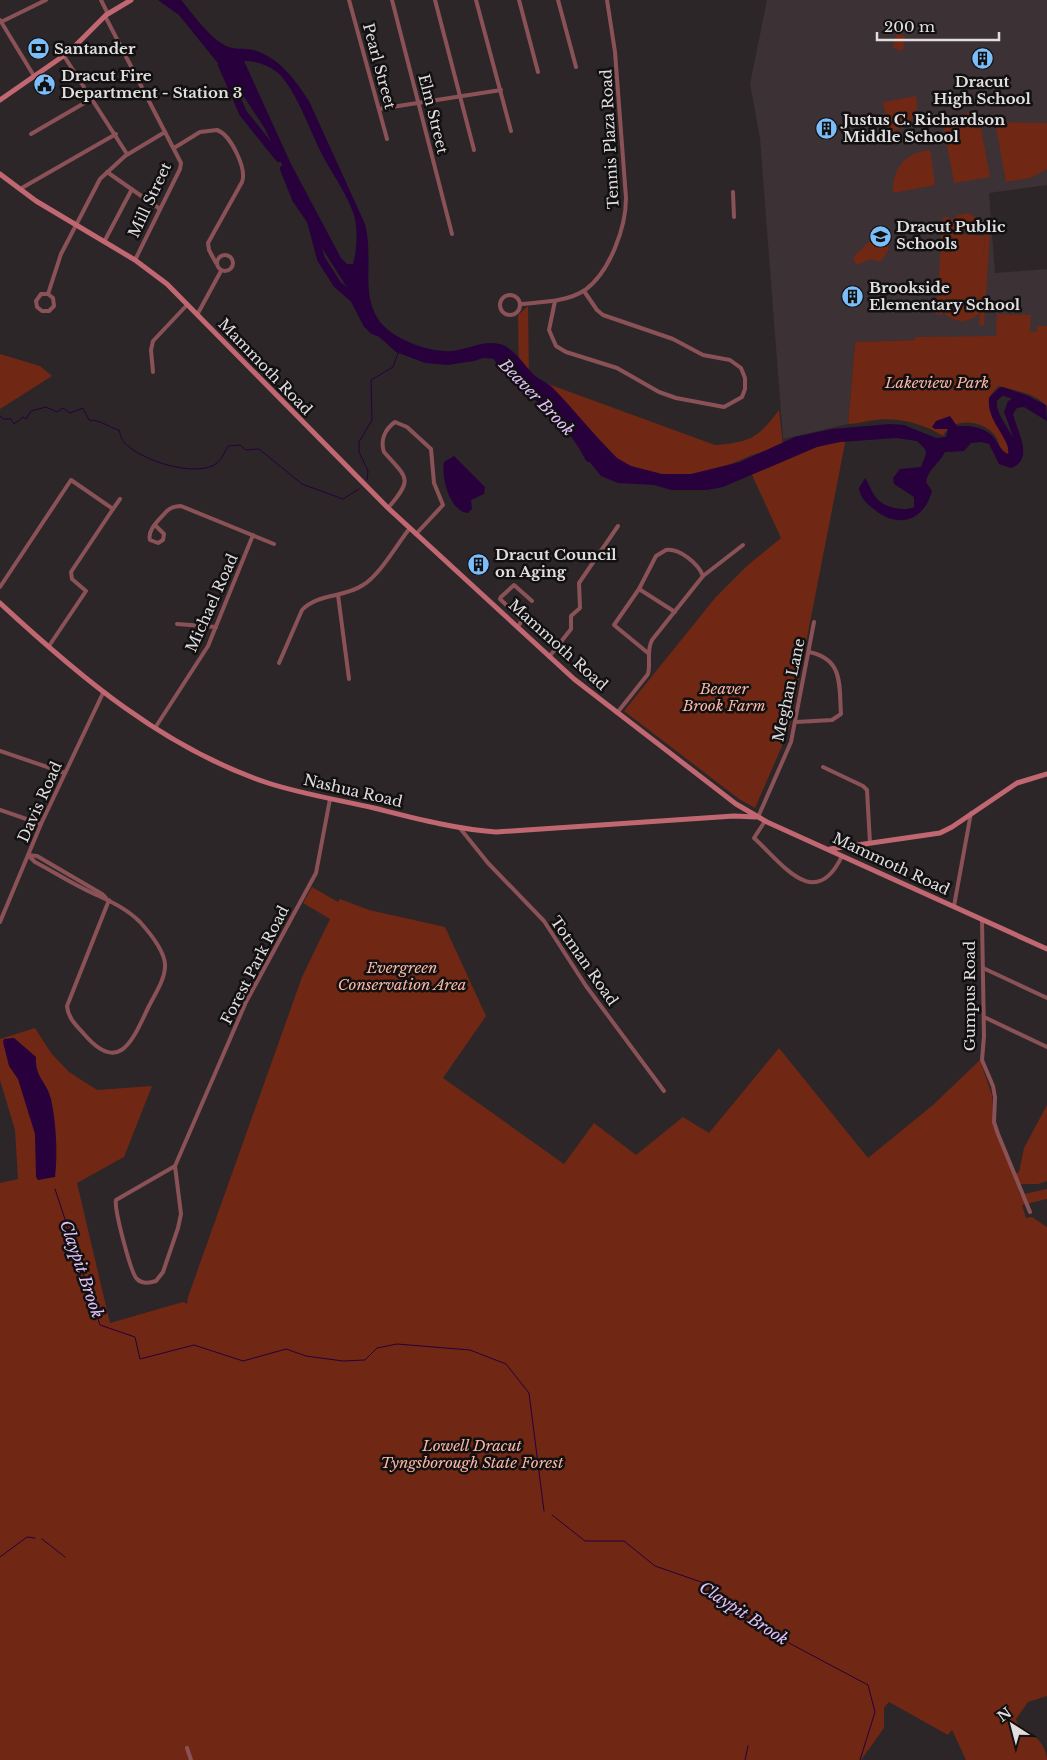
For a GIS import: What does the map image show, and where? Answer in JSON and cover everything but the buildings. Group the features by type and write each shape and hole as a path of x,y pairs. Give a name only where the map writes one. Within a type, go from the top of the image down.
{"main road":[{"path":"0,100 64,56 106,15 130,0"},
{"name":"Mammoth Road","path":"0,174 76,226 135,260 167,284 416,534 550,656 617,713 736,804 758,817 1047,950"},
{"name":"Nashua Road","path":"0,603 102,692 155,728 190,749 243,773 285,788 459,827 496,832 734,816 758,817"},
{"path":"828,849 940,833 1017,784 1047,774"},
{"path":"849,847 848,852 852,860"}],"street":[{"path":"34,76 1,21 46,0"},
{"name":"Mill Street","path":"101,0 106,15 181,163 180,169 135,260"},
{"name":"Pearl Street","path":"350,0 387,139"},
{"name":"Elm Street","path":"392,0 452,234"},
{"path":"435,0 474,150"},
{"path":"476,0 511,132"},
{"path":"519,0 538,72"},
{"path":"558,0 576,67"},
{"name":"Tennis Plaza Road","path":"584,291 594,282 612,253 620,236 626,212 616,52 608,0"},
{"path":"64,56 128,154"},
{"path":"379,109 501,90"},
{"path":"31,134 93,98"},
{"path":"174,148 204,131 220,131 229,139 244,175 242,182 208,243 209,250 221,271"},
{"path":"48,294 61,254 98,182 128,154 165,132"},
{"path":"20,188 116,134"},
{"path":"107,172 160,209"},
{"path":"104,242 132,189"},
{"path":"733,192 734,217"},
{"path":"216,263 222,255 232,259 231,269 221,271"},
{"path":"196,315 221,271"},
{"path":"521,304 555,300 584,291 597,310 603,315 665,336 703,355 730,360 741,368 745,378 745,389 742,397 724,407 676,398 659,392 618,368 566,352 556,346 549,330 555,300"},
{"path":"41,294 48,294 53,298 54,306 49,311 42,312 36,306 37,299 41,294"},
{"path":"508,296 516,297 521,304 515,314 508,315 502,312 500,307 501,300 508,296"},
{"path":"153,372 151,350 153,341 187,305"},
{"path":"388,508 403,490 404,483 402,470 383,448 386,429 394,422 407,427 431,449 434,483 443,505 416,534"},
{"path":"0,587 71,480 113,509"},
{"path":"48,646 86,591 74,581 71,572 120,498"},
{"path":"155,525 164,536 162,541 156,543 151,541 149,536 155,525 168,509 179,506 274,544"},
{"path":"550,656 571,628 571,616 580,608 579,583 618,526"},
{"path":"279,663 302,610 308,604 321,598 338,595 364,585 410,528"},
{"name":"Michael Road","path":"155,728 206,650 253,535"},
{"path":"617,713 648,674 650,666 648,652 652,640 703,576 742,545"},
{"path":"648,652 614,625 639,589 656,556 666,550 677,551 692,562 703,576"},
{"path":"518,627 522,620 500,599 501,597 514,585 532,601"},
{"path":"639,589 674,612"},
{"path":"338,595 348,679"},
{"name":"Meghan Lane","path":"758,817 791,742 814,622"},
{"path":"177,624 216,627"},
{"path":"796,722 832,720 841,714 839,676 835,668 822,656 809,652"},
{"name":"Davis Road","path":"0,922 41,824 102,692"},
{"path":"0,751 65,773"},
{"path":"823,767 863,786 867,790 870,843"},
{"name":"Forest Park Road","path":"175,1166 246,1002 316,873 330,799"},
{"path":"0,810 41,824"},
{"path":"954,906 972,813"},
{"path":"765,820 754,838 798,880 814,882 833,874 842,856"},
{"name":"Totman Road","path":"459,827 488,863 544,921 586,986 664,1091"},
{"path":"28,855 37,856 125,909 143,926 161,952 165,967 163,978 131,1043 124,1050 110,1053 101,1051 93,1045 70,1018 67,1006 108,899"},
{"name":"Gumpus Road","path":"982,920 984,1017 982,1060 994,1092 994,1122 1030,1212"},
{"path":"982,968 1047,998"},
{"path":"984,1017 1047,1047"},
{"path":"175,1166 180,1202 178,1228 160,1278 151,1283 143,1282 137,1279 131,1268 116,1200 175,1166"},
{"path":"186,1748 191,1760"}],"shaded area":[{"path":"158,0 181,0 206,30 227,47 254,50 272,58 286,71 309,101 365,224 368,241 369,291 372,306 378,319 390,332 414,344 437,350 453,351 492,343 505,346 517,355 534,375 553,388 617,458 631,466 662,474 691,474 740,462 795,437 832,429 890,424 904,425 936,438 946,437 948,429 935,429 932,427 936,421 950,416 957,426 970,426 989,433 1005,452 1012,455 1013,439 1004,412 1008,401 1019,395 1032,398 1046,405 1047,421 1024,407 1017,408 1013,414 1023,444 1023,452 1022,459 1011,468 999,464 989,444 981,442 971,443 964,451 945,452 927,477 926,482 932,491 923,509 909,519 901,520 884,516 872,508 862,498 859,488 865,478 875,497 880,502 900,509 914,507 914,497 894,484 893,478 900,469 921,467 926,454 925,449 917,441 896,438 840,442 817,447 723,487 707,490 671,490 654,485 618,483 601,476 589,461 578,435 500,359 483,358 448,365 425,363 396,352 376,334 324,251 265,129 241,92 179,15","holes":["244,61 264,65 279,73 299,105 354,215 356,240 353,264 347,264 341,258 291,164"]},
{"name":"Dracut Public Schools","path":"767,0 1047,0 1047,185 989,193 995,273 1047,269 1047,331 991,337 855,342 848,424 783,439 760,138 750,84"},
{"path":"454,456 485,487 484,494 471,500 472,509 468,513 456,507 452,501 444,477 444,462"},
{"path":"14,1038 36,1057 37,1070 51,1099 56,1138 55,1177 38,1180 36,1177 35,1134 18,1079 9,1066 3,1042 4,1039"}],"green space":[{"path":"896,34 905,36 903,51 893,48"},
{"path":"916,96 916,110 911,120 902,128 889,133 883,102"},
{"path":"978,111 990,177 954,183 942,118"},
{"path":"995,122 1047,123 1047,169 1030,178 1006,182"},
{"path":"930,150 935,185 893,193 895,176 902,163 914,154"},
{"path":"968,213 984,222 990,235 984,325 979,325 980,313 966,321 951,318 943,311 942,315 936,314 943,217 949,217 949,221 958,215","holes":["949,231 985,233 985,236 948,233","982,276 980,304 944,301 944,299 980,302"]},
{"path":"872,239 882,239 887,243 889,250 880,262 871,259 857,265 854,261 854,256"},
{"path":"528,306 529,377 715,445 737,442 752,437 765,427 779,410 783,446 752,455 701,477 659,479 605,466 572,421 519,376 518,315"},
{"name":"Lakeview Park","path":"997,314 1031,315 1030,332 1037,332 1037,326 1047,326 1047,407 1043,402 1032,396 999,386 992,394 989,402 990,411 1007,444 1009,453 1005,455 1003,453 996,437 991,431 977,424 961,423 954,425 943,436 928,428 902,421 884,419 848,424 855,342 914,340 915,337 996,336"},
{"path":"0,354 40,366 52,376 0,409"},
{"name":"Beaver Brook Farm","path":"847,433 789,730 755,808 739,799 624,711 715,598 748,565 781,538 746,462"},
{"name":"Lowell Dracut Tyngsborough State Forest","path":"312,887 338,902 340,899 369,910 445,927 486,1016 443,1078 564,1164 594,1123 636,1155 683,1117 709,1133 779,1048 868,1158 933,1105 980,1060 992,1095 993,1122 1014,1174 1019,1172 1024,1148 1047,1105 1047,1181 1038,1184 1017,1184 1020,1195 1047,1189 1047,1199 1022,1205 1026,1218 1032,1217 1047,1227 1047,1696 1028,1702 1016,1719 1019,1726 1029,1731 1042,1744 1047,1760 966,1760 952,1730 948,1735 889,1702 884,1708 884,1728 861,1760 0,1760 0,1183 18,1179 15,1130 0,1080 0,1039 35,1028 51,1053 69,1072 97,1090 152,1086 124,1157 77,1183 110,1323 183,1302 187,1304 302,977 330,919 303,903"}],"waterway":[{"name":"Beaver Brook","path":"222,65 243,113 279,158"},
{"name":"Beaver Brook","path":"284,169 296,199 311,221 321,259 337,284 354,299 367,324 373,330 383,334"},
{"name":"Beaver Brook","path":"492,351 509,373 545,403 565,423 582,445 589,458"},
{"path":"367,480 368,471 359,452 359,442 372,420 371,380 393,367 398,353"},
{"name":"Beaver Brook","path":"1007,459 1011,458 1011,444 999,423 993,407 993,399 1002,391 1028,400"},
{"path":"0,416 3,419 11,419 14,424 23,417 26,419 31,411 46,407 57,412 63,408 70,413 83,408 89,420 97,421 119,430 123,441 141,455 154,461 182,468 196,469 208,467 219,461 228,446 240,445 246,450 259,449 302,484 343,499 359,489"},
{"name":"Claypit Brook","path":"55,1189 100,1325 135,1337 140,1359 194,1345 243,1361 286,1349 306,1356 343,1361 365,1360 377,1348 397,1344 470,1350 506,1364 529,1393 544,1511"},
{"name":"Claypit Brook","path":"552,1515 585,1541 624,1541 655,1566 707,1584 789,1643 868,1685 875,1712 860,1760"},
{"path":"0,1557 27,1537 35,1538"},
{"path":"42,1539 65,1557"},
{"path":"745,1760 748,1746"}],"place":[{"name":"Santander","path":"38,49"},
{"name":"Dracut High School","path":"982,59"},
{"name":"Dracut Fire Department - Station 3","path":"45,85"},
{"name":"Justus C. Richardson Middle School","path":"827,129"},
{"name":"Dracut Public Schools","path":"880,236"},
{"name":"Brookside Elementary School","path":"853,297"},
{"name":"Dracut Council on Aging","path":"479,564"}],"park label":[{"name":"Evergreen Conservation Area","path":"402,976"}]}
